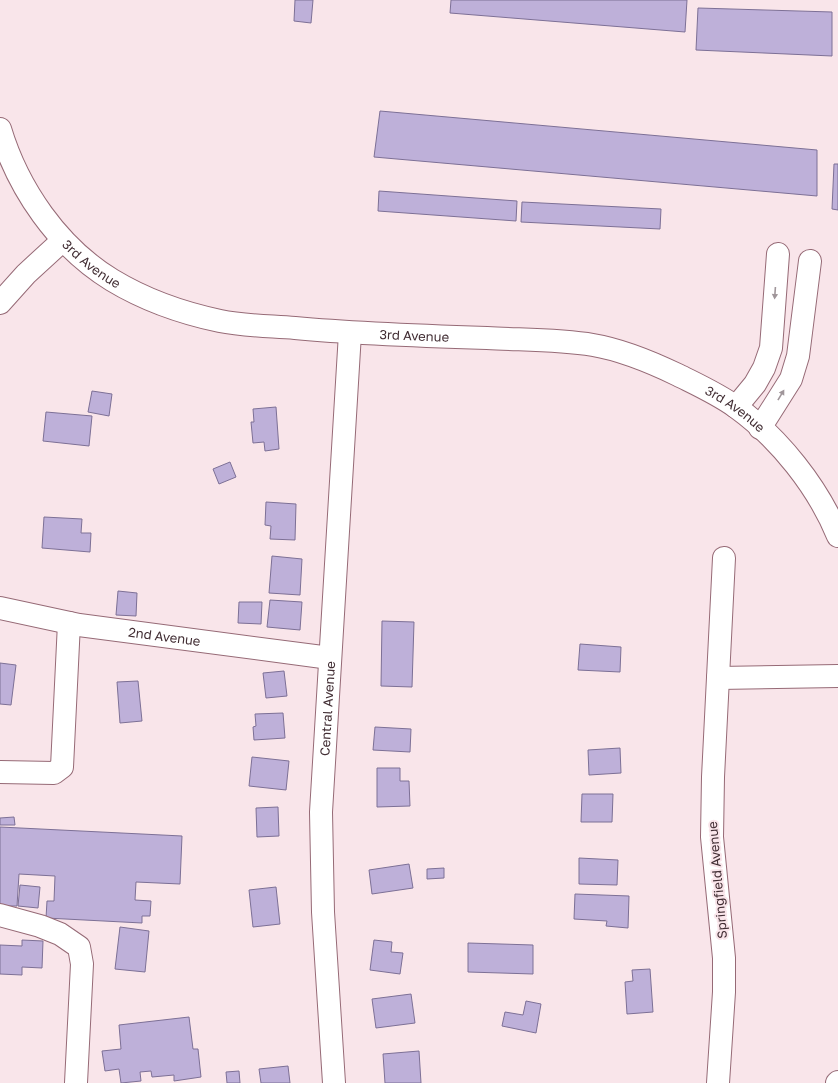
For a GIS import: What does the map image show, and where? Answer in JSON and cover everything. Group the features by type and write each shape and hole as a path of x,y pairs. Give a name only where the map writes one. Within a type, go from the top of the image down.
{"street":[{"name":"3rd Avenue","path":"0,129 16,172 37,206 63,240 87,262 112,280 151,300 222,321 350,333 557,341 593,345 626,353 660,366 700,386 736,407 789,457 813,490 838,536"},
{"path":"0,303 26,274 63,240"},
{"path":"736,407 755,384 764,368 771,348 778,254"},
{"path":"760,428 790,379 798,356 810,261"},
{"name":"Central Avenue","path":"334,1083 323,912 321,812 350,333"},
{"name":"Springfield Avenue","path":"718,1083 724,992 724,958 712,837 713,777 724,558"},
{"name":"2nd Avenue","path":"0,608 69,623 330,658"},
{"path":"0,772 54,773 62,767 69,623"},
{"path":"718,678 838,676"},
{"path":"0,914 40,926 60,934 79,947 82,964 76,1083"}],"building":[{"path":"295,0 313,0 311,23 294,21"},
{"path":"451,0 687,0 685,32 450,13"},
{"path":"698,8 832,12 832,56 696,50"},
{"path":"380,111 817,150 817,196 374,157"},
{"path":"834,164 838,164 838,210 832,209"},
{"path":"379,191 517,201 516,221 378,211"},
{"path":"522,202 661,209 660,229 521,222"},
{"path":"92,391 112,394 109,416 88,412"},
{"path":"276,407 279,449 265,451 264,442 253,443 251,422 254,422 253,409"},
{"path":"46,412 92,416 89,446 43,441"},
{"path":"230,462 236,477 219,484 213,469"},
{"path":"266,502 296,504 295,540 270,539 271,526 265,525"},
{"path":"44,517 82,519 81,533 91,533 90,552 42,548"},
{"path":"272,556 302,559 300,595 269,593"},
{"path":"118,591 137,593 136,616 116,615"},
{"path":"270,600 302,602 300,630 267,627"},
{"path":"239,602 262,602 261,624 238,623"},
{"path":"382,621 414,622 412,687 381,686"},
{"path":"580,644 621,647 620,672 578,670"},
{"path":"0,663 16,665 11,705 0,704"},
{"path":"284,671 287,696 266,698 263,673"},
{"path":"138,681 142,721 120,723 117,682"},
{"path":"283,713 285,738 254,740 253,727 256,726 255,714"},
{"path":"375,727 411,729 410,752 373,750"},
{"path":"620,748 621,773 589,775 588,750"},
{"path":"252,757 289,761 286,790 249,786"},
{"path":"377,768 400,768 400,781 409,781 410,806 377,807"},
{"path":"582,794 613,794 612,822 581,822"},
{"path":"278,807 279,836 257,837 256,808"},
{"path":"14,817 15,825 0,825 0,818"},
{"path":"0,827 182,836 180,884 136,882 135,900 151,901 150,916 142,916 142,923 46,918 47,901 54,901 55,876 19,874 17,906 0,906"},
{"path":"579,858 618,860 617,885 579,884"},
{"path":"409,864 413,888 372,894 369,870"},
{"path":"444,868 444,878 427,879 427,869"},
{"path":"20,885 40,887 38,908 18,906"},
{"path":"276,887 280,924 253,927 249,890"},
{"path":"575,894 629,896 628,928 606,926 607,921 574,919"},
{"path":"120,927 149,931 145,972 115,969"},
{"path":"22,940 43,941 42,968 22,967 22,975 0,974 0,945 22,946"},
{"path":"374,940 392,942 391,952 403,953 400,974 370,970"},
{"path":"468,943 533,945 533,974 468,972"},
{"path":"650,969 653,1012 627,1014 625,982 633,981 632,970"},
{"path":"411,994 415,1023 376,1028 372,999"},
{"path":"526,1001 541,1004 536,1033 502,1026 505,1012 523,1015"},
{"path":"189,1017 193,1049 198,1049 201,1077 174,1081 174,1075 152,1077 151,1071 140,1072 141,1081 121,1083 119,1069 105,1071 102,1051 121,1049 119,1025"},
{"path":"419,1051 421,1083 385,1083 383,1054"},
{"path":"288,1066 290,1083 261,1083 259,1069"},
{"path":"239,1071 240,1083 227,1083 226,1072"}]}
